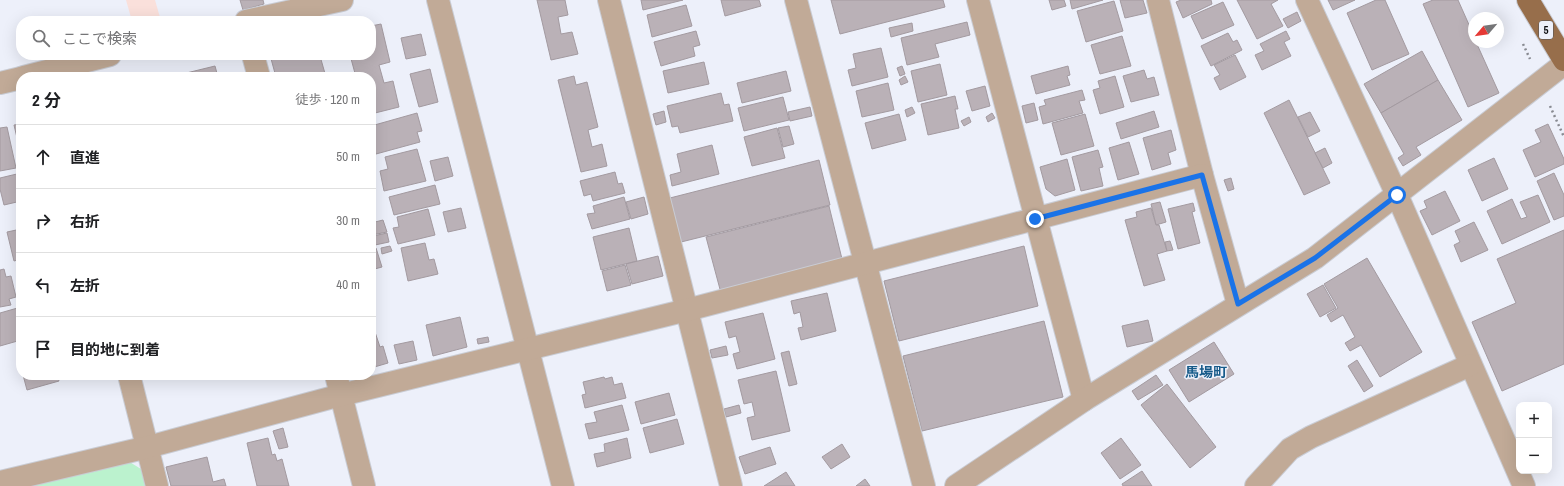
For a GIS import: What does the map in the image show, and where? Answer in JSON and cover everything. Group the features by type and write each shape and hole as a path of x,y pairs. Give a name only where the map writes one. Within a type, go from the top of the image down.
{"main road":[{"name":"5","path":"1528,0 1564,60"}],"street":[{"path":"269,16 342,0"},
{"path":"438,0 563,486"},
{"path":"609,0 731,486"},
{"path":"796,0 924,486"},
{"path":"978,0 1084,400"},
{"path":"1158,0 1202,175 1238,304"},
{"path":"1308,0 1397,195 1524,486"},
{"path":"57,72 94,60"},
{"path":"254,60 258,72"},
{"path":"956,486 1084,400 1315,258 1564,64"},
{"path":"0,83 16,79"},
{"path":"376,378 527,350 688,310 1202,175"},
{"path":"1256,486 1290,449 1311,437 1470,365"},
{"path":"130,380 157,486"},
{"path":"0,482 148,447 339,385 366,380"},
{"path":"339,385 364,486"}],"shaded area":[{"path":"126,0 155,0 160,16 131,16"}],"green space":[{"path":"128,461 141,469 145,486 31,486"}],"building":[{"path":"240,0 263,0 264,4 243,10"},
{"path":"537,0 565,0 568,15 558,17 561,34 572,32 578,54 551,60"},
{"path":"641,0 683,0 643,10"},
{"path":"721,0 759,0 761,6 725,16"},
{"path":"831,0 943,0 945,7 840,34"},
{"path":"1049,0 1064,0 1066,6 1052,10"},
{"path":"1070,0 1103,0 1072,9"},
{"path":"1120,0 1143,0 1147,13 1125,18"},
{"path":"1181,0 1211,0 1212,4 1183,18 1176,2"},
{"path":"1237,0 1278,0 1271,4 1283,26 1257,39"},
{"path":"1328,0 1355,0 1333,10"},
{"path":"1376,0 1385,0 1409,54 1372,70 1347,13"},
{"path":"1433,0 1458,0 1468,22 1468,48 1479,48 1499,93 1468,107 1423,4"},
{"path":"1114,1 1123,31 1086,42 1077,11"},
{"path":"1223,2 1234,25 1202,39 1191,16"},
{"path":"686,5 692,26 652,37 647,15"},
{"path":"1297,12 1301,21 1288,28 1283,19"},
{"path":"967,22 970,35 935,44 939,57 907,65 901,38"},
{"path":"912,23 913,31 891,37 889,28"},
{"path":"381,24 390,62 379,65 384,83 393,81 399,107 376,113 376,72 355,72 351,60 376,60 376,25"},
{"path":"696,31 700,45 693,47 695,56 661,66 654,42"},
{"path":"1286,31 1290,39 1284,42 1291,56 1262,70 1255,55 1264,51 1260,44"},
{"path":"1228,33 1233,42 1237,40 1242,50 1211,66 1201,46"},
{"path":"421,34 426,55 406,59 401,38"},
{"path":"1122,36 1131,66 1100,74 1091,45"},
{"path":"881,48 888,77 852,86 848,70 856,68 853,54"},
{"path":"1422,51 1438,80 1381,113 1364,84"},
{"path":"1235,55 1246,77 1220,90 1214,78 1220,75 1214,65"},
{"path":"271,60 321,60 325,72 275,72"},
{"path":"704,62 709,84 668,93 663,71"},
{"path":"940,64 947,95 918,102 911,71"},
{"path":"215,66 217,72 190,72"},
{"path":"902,66 905,74 900,76 897,68"},
{"path":"1068,66 1070,75 1067,76 1070,85 1036,94 1031,76"},
{"path":"430,69 438,102 419,107 410,74"},
{"path":"1144,70 1147,79 1154,77 1159,95 1131,102 1123,76"},
{"path":"786,71 791,91 742,103 737,83"},
{"path":"574,76 576,85 587,82 598,127 588,130 592,147 602,144 607,166 581,172 558,80"},
{"path":"905,76 908,82 901,85 899,80"},
{"path":"1115,76 1124,107 1100,114 1093,90 1100,88 1098,81"},
{"path":"1438,80 1462,120 1416,147 1421,155 1403,166 1398,158 1404,154 1381,113"},
{"path":"888,83 894,110 862,117 856,91"},
{"path":"985,86 990,106 972,111 966,91"},
{"path":"1082,90 1085,100 1079,101 1083,113 1043,124 1039,107 1046,105 1044,100"},
{"path":"721,93 724,105 729,104 733,121 680,133 678,126 672,127 667,106"},
{"path":"955,96 958,109 955,109 959,128 928,135 921,104"},
{"path":"783,97 789,120 744,131 738,108"},
{"path":"1289,100 1330,183 1304,195 1264,113"},
{"path":"1034,103 1038,120 1026,123 1022,106"},
{"path":"810,107 812,116 790,121 788,112"},
{"path":"912,107 915,113 907,117 905,110"},
{"path":"664,111 666,122 656,125 653,114"},
{"path":"1154,111 1159,127 1121,139 1116,123"},
{"path":"1310,112 1320,131 1308,137 1298,117"},
{"path":"417,113 422,131 417,132 420,142 376,154 376,125"},
{"path":"992,113 995,118 988,122 986,117"},
{"path":"899,114 906,140 872,149 865,123"},
{"path":"1085,114 1094,146 1061,155 1052,123"},
{"path":"969,117 971,122 964,126 961,121"},
{"path":"1548,124 1564,159 1564,164 1535,177 1523,150 1541,142 1535,130"},
{"path":"789,126 794,144 783,147 778,128"},
{"path":"7,127 16,168 0,171 0,128"},
{"path":"777,128 785,158 752,166 744,137"},
{"path":"1171,130 1176,150 1168,153 1171,164 1152,170 1143,138"},
{"path":"1129,142 1139,174 1118,180 1109,148"},
{"path":"712,145 719,174 672,186 670,175 681,172 677,154"},
{"path":"1325,148 1332,163 1323,168 1315,153"},
{"path":"417,149 426,181 384,191 380,171 388,169 385,157"},
{"path":"1098,150 1103,167 1099,168 1103,186 1081,191 1072,157"},
{"path":"448,157 453,176 435,181 430,161"},
{"path":"1494,158 1508,189 1482,201 1468,170"},
{"path":"1067,159 1075,190 1055,196 1046,189 1040,167"},
{"path":"819,160 830,205 677,243 666,199"},
{"path":"615,172 618,184 622,183 625,193 593,201 591,194 584,196 580,181"},
{"path":"1554,173 1564,195 1564,216 1554,220 1537,181"},
{"path":"16,174 16,202 4,205 0,189 0,178"},
{"path":"1231,178 1234,189 1228,191 1224,180"},
{"path":"435,185 440,204 394,215 389,197"},
{"path":"1445,191 1460,221 1432,235 1420,211 1427,208 1424,201"},
{"path":"1538,195 1550,222 1502,244 1487,211 1512,199 1521,219 1527,217 1520,202"},
{"path":"624,197 630,219 592,229 587,214 595,213 593,206"},
{"path":"644,197 648,214 631,219 626,202"},
{"path":"1160,202 1166,222 1156,225 1151,204"},
{"path":"1193,203 1195,211 1192,212 1200,243 1178,249 1168,209"},
{"path":"829,206 843,263 721,293 706,237"},
{"path":"461,208 466,228 448,232 443,212"},
{"path":"1151,208 1156,225 1159,225 1167,251 1157,254 1165,280 1144,286 1125,220 1137,217 1136,212"},
{"path":"428,209 435,235 398,244 393,228 399,227 397,217"},
{"path":"383,220 387,232 376,234 376,222"},
{"path":"1474,222 1488,250 1461,262 1454,245 1460,242 1455,231"},
{"path":"629,228 637,261 601,270 593,237"},
{"path":"16,230 16,260 14,261 7,232"},
{"path":"1564,230 1564,364 1502,391 1472,322 1516,303 1497,259"},
{"path":"387,233 389,242 376,245 376,235"},
{"path":"1170,241 1173,250 1167,251 1165,242"},
{"path":"425,243 429,260 434,259 438,274 408,281 401,248"},
{"path":"390,246 392,251 382,254 381,248"},
{"path":"1024,246 1038,306 899,341 884,281"},
{"path":"376,248 382,267 376,269"},
{"path":"658,256 663,276 632,284 626,264"},
{"path":"1367,258 1422,352 1380,377 1361,345 1350,351 1345,343 1355,337 1343,315 1331,322 1327,315 1338,308 1324,284"},
{"path":"625,265 631,285 607,291 602,271"},
{"path":"4,269 6,277 11,276 16,297 9,299 11,305 0,307 0,270"},
{"path":"1323,285 1336,308 1320,317 1307,294"},
{"path":"827,293 836,331 801,340 798,328 803,327 800,312 794,314 791,301"},
{"path":"16,308 16,341 0,346 0,313"},
{"path":"763,313 775,359 737,369 733,354 740,352 736,336 729,338 725,322"},
{"path":"460,317 467,347 433,356 426,325"},
{"path":"1148,320 1153,341 1127,347 1122,326"},
{"path":"1044,321 1063,397 922,431 903,356"},
{"path":"376,335 380,347 383,346 388,363 376,367"},
{"path":"488,337 489,342 478,344 477,339"},
{"path":"413,341 417,360 399,364 394,345"},
{"path":"1214,342 1234,374 1189,402 1169,370"},
{"path":"726,346 728,355 712,358 710,350"},
{"path":"789,351 797,384 789,386 781,353"},
{"path":"1357,360 1373,386 1364,392 1348,366"},
{"path":"776,371 790,431 752,440 747,418 755,416 752,402 744,404 738,380"},
{"path":"1156,375 1163,385 1138,400 1132,391"},
{"path":"604,377 605,379 612,377 614,385 622,383 626,398 585,408 582,395 586,394 583,382"},
{"path":"24,380 59,381 27,390"},
{"path":"1167,384 1216,447 1190,468 1141,405"},
{"path":"669,393 675,415 641,424 635,402"},
{"path":"622,405 629,430 589,439 585,424 597,422 594,412"},
{"path":"739,405 741,413 726,417 724,409"},
{"path":"677,419 684,444 650,453 643,428"},
{"path":"283,428 288,447 279,449 273,431"},
{"path":"268,438 272,455 275,454 277,461 282,459 289,486 257,486 247,443"},
{"path":"627,438 631,458 597,467 594,454 605,452 604,444"},
{"path":"1121,438 1141,465 1120,479 1101,453"},
{"path":"842,444 850,457 831,469 822,457"},
{"path":"770,447 776,464 745,474 739,457"},
{"path":"207,457 213,482 224,479 226,486 171,486 166,467"},
{"path":"1142,471 1152,486 1123,486 1122,484"},
{"path":"786,472 795,486 764,486"},
{"path":"865,479 870,486 856,486"}],"district":[{"name":"馬場町","path":"1206,372"}],"route":[{"path":"1035,219 1202,175 1238,304 1315,258 1397,195"}]}
